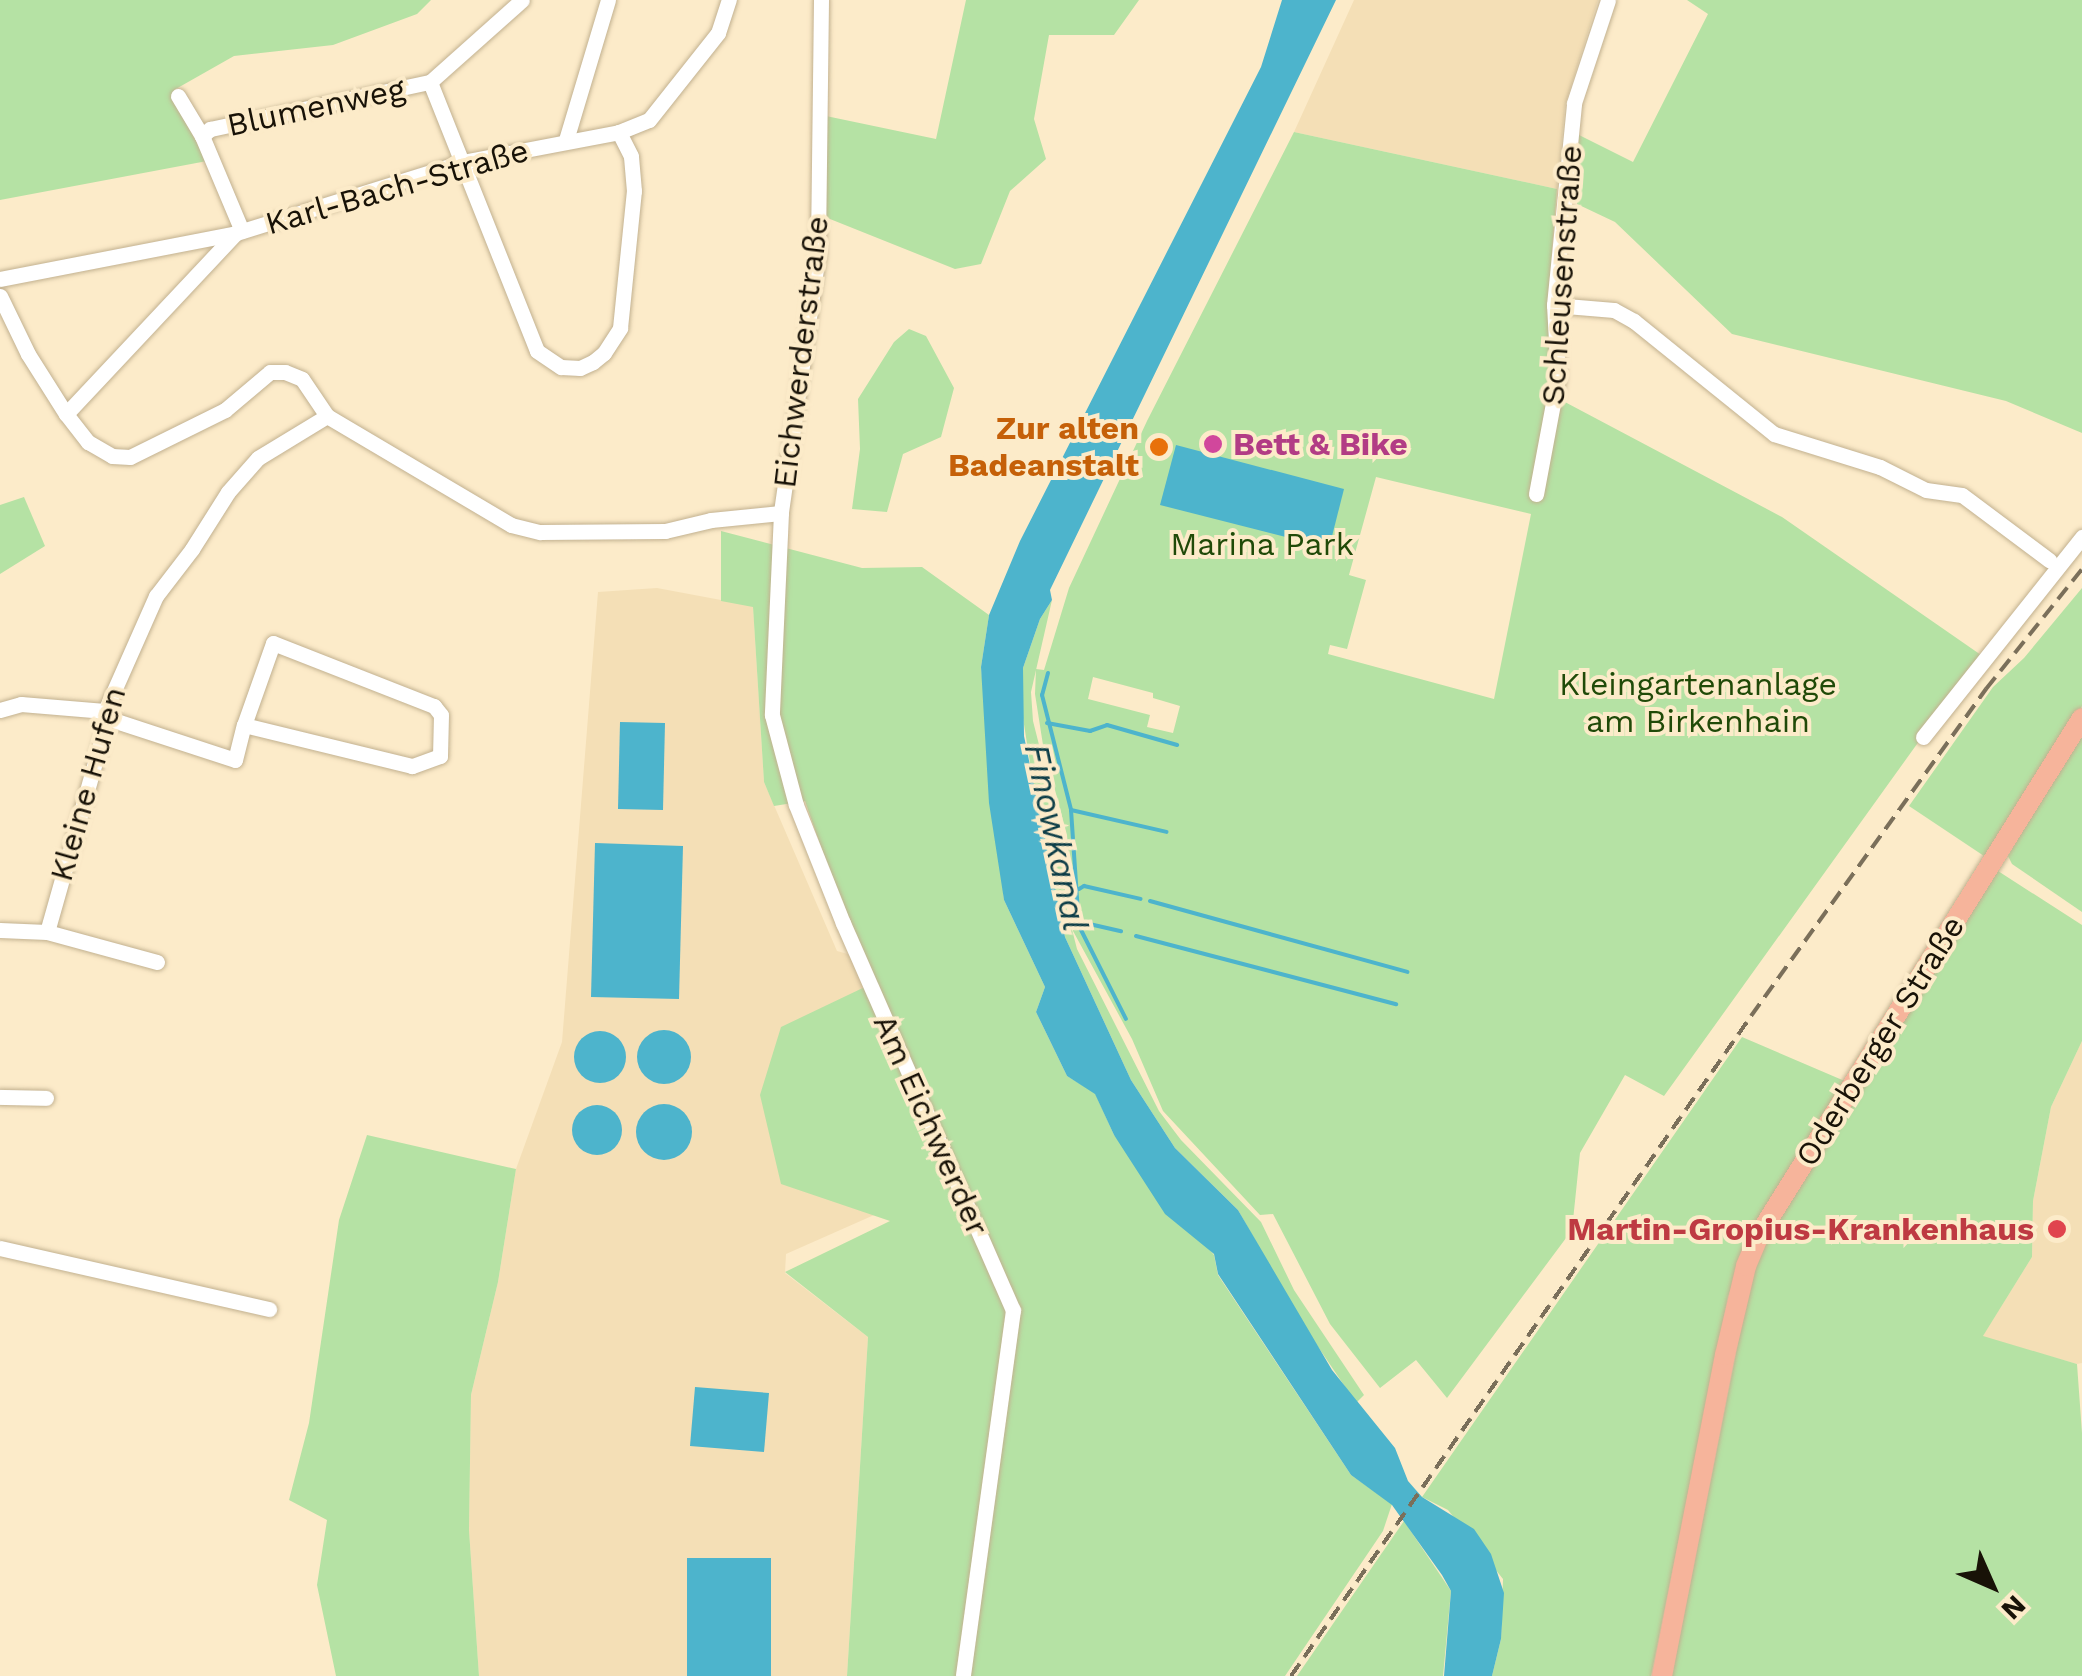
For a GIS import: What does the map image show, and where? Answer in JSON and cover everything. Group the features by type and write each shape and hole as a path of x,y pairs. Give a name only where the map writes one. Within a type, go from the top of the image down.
{"main road":[{"name":"Oderberger Straße","path":"1662,1676 1724,1355 1753,1249 2082,718"}],"street":[{"name":"Blumenweg","path":"202,136 210,130 430,82 522,0"},
{"path":"566,140 608,0"},
{"name":"Karl-Bach-Straße","path":"0,279 239,232 462,162 618,132 650,120 718,32 729,0"},
{"name":"Eichwerderstraße","path":"778,584 782,513 818,255 822,0"},
{"name":"Schleusenstraße","path":"1536,494 1558,376 1554,304 1574,102 1608,0"},
{"path":"430,82 537,351 561,367 580,368 604,353 620,328 634,191 630,156 618,132"},
{"name":"Blumenweg","path":"178,96 202,136 239,232"},
{"path":"66,414 239,232"},
{"path":"0,296 28,354 66,414 88,442 112,456 130,457 225,410 270,372 302,380 327,416 482,510 540,532 665,532 711,520 782,513"},
{"path":"1554,304 1614,310 1774,434 1880,468 1926,490 1974,501 2049,560"},
{"name":"Kleine Hufen","path":"47,932 105,712 156,596 228,492 258,458 327,416"},
{"path":"1923,737 2082,537"},
{"name":"Am Eichwerder","path":"778,584 772,715 796,805 842,923 1013,1310 964,1676"},
{"path":"0,710 21,704 105,712 116,721 235,760 244,725 273,643 434,706 441,715 440,756 412,766 244,725"},
{"path":"0,930 47,932 158,962"},
{"path":"0,1097 46,1098"},
{"path":"0,1248 269,1309"}],"shaded area":[{"path":"1354,0 1598,0 1565,105 1557,189 1294,132"},
{"path":"657,588 753,606 764,782 837,951 851,955 910,1102 908,1200 786,1254 785,1273 868,1337 847,1676 479,1676 469,1530 471,1395 498,1282 516,1169 562,1042 598,592"},
{"name":"Martin-Gropius-Krankenhaus","path":"2082,1041 2082,1363 2077,1364 1982,1337 2032,1257 2033,1201 2051,1107"}],"green space":[{"path":"0,0 431,0 417,14 333,45 234,56 174,90 176,105 207,161 0,200"},
{"path":"966,0 1139,0 1114,35 1049,35 1034,119 1046,159 1010,191 981,264 955,269 825,217 826,116 936,139"},
{"path":"1687,0 2082,0 2082,433 2006,401 1732,334 1615,222 1577,204 1579,135 1633,162 1708,14"},
{"path":"1294,132 1557,189 1548,301 1553,377 1542,472 1563,401 1782,517 1981,655 1664,1096 1625,1075 1580,1153 1572,1230 1447,1398 1416,1360 1380,1388 1330,1324 1273,1214 1260,1215 1163,1111 1132,1039 1073,931 1067,835 1043,745 1035,694 1036,669 1044,670 1069,588 1147,421","holes":["1376,477 1531,514 1494,699 1328,654 1330,645 1347,649 1366,580 1349,575","1093,677 1153,693 1153,698 1180,706 1173,733 1147,727 1150,715 1088,699"]},
{"path":"909,329 926,336 954,388 941,437 903,454 887,512 852,509 860,449 858,399 894,342"},
{"path":"24,497 45,546 0,574 0,505"},
{"path":"721,531 862,568 922,567 989,615 981,667 1004,900 1045,987 1036,1012 1067,1076 1095,1093 1114,1135 1214,1255 1218,1275 1351,1475 1392,1504 1383,1531 1285,1676 847,1676 868,1337 785,1272 890,1221 781,1184 760,1095 781,1027 869,985 805,801 774,806 764,782 753,607 721,601"},
{"path":"2082,588 2082,706 1987,858 1909,806 1993,687 2024,658"},
{"path":"1052,600 1031,692 1033,721 1061,832 1066,906 1077,949 1159,1111 1181,1140 1261,1222 1294,1290 1364,1395 1356,1403 1304,1326 1238,1210 1175,1148 1131,1080 1065,937 1040,826 1023,718 1023,668 1040,619"},
{"path":"2082,728 2082,912 2012,864 2008,856"},
{"path":"1998,871 2082,925 2082,1041 2051,1107 2033,1201 2032,1257 1983,1336 2077,1364 2082,1433 2082,1676 1672,1676 1753,1268 1768,1231"},
{"path":"1742,1037 1847,1082 1741,1264 1728,1296 1651,1676 1492,1676 1501,1639 1503,1579 1448,1510 1422,1497"},
{"path":"367,1135 516,1169 498,1282 471,1395 469,1530 479,1676 336,1676 317,1585 327,1520 289,1500 309,1423 339,1220"},
{"path":"1404,1521 1451,1591 1443,1676 1297,1676"}],"water":[{"path":"1282,0 1336,0 1050,590 1052,600 1040,619 1023,668 1024,736 1065,937 1131,1080 1175,1148 1238,1210 1332,1370 1395,1448 1408,1481 1422,1497 1474,1529 1491,1554 1504,1593 1501,1639 1492,1676 1444,1676 1451,1591 1442,1575 1392,1505 1351,1475 1218,1274 1214,1254 1165,1214 1114,1135 1095,1094 1067,1076 1036,1012 1045,987 1004,900 989,803 981,667 989,615 1020,541 1261,67"},
{"path":"1176,445 1344,489 1329,548 1160,505"},
{"path":"620,722 665,723 663,810 618,809"},
{"path":"595,843 683,846 679,999 591,997"},
{"path":"664,1030 683,1038 691,1057 683,1076 664,1084 645,1076 637,1057 645,1038"},
{"path":"600,1031 619,1038 626,1057 619,1076 600,1083 581,1076 574,1057 581,1038"},
{"path":"664,1104 684,1112 692,1132 684,1152 664,1160 644,1152 636,1132 644,1112"},
{"path":"597,1105 615,1112 622,1130 615,1148 597,1155 579,1148 572,1130 579,1112"},
{"path":"695,1387 769,1393 764,1452 690,1446"},
{"path":"687,1558 771,1558 771,1676 687,1676"}],"waterway":[{"name":"Finowkanal","path":"1048,673 1042,695 1071,810 1079,926 1126,1019"},
{"name":"Finowkanal","path":"1047,723 1090,731 1107,725 1177,745"},
{"name":"Finowkanal","path":"1071,810 1167,832"},
{"name":"Finowkanal","path":"1079,889 1084,886 1141,899"},
{"path":"1150,901 1407,972"},
{"name":"Finowkanal","path":"1079,926 1085,923 1121,931"},
{"path":"1136,936 1396,1004"}],"railway":[{"path":"1291,1676 1751,1016 1986,689 2082,569"}],"place":[{"name":"Bett & Bike","path":"1213,444"},
{"name":"Zur alten Badeanstalt","path":"1159,447"},
{"name":"Martin-Gropius-Krankenhaus","path":"2057,1229"}],"park label":[{"name":"Marina Park","path":"1262,544"},
{"name":"Kleingartenanlage am Birkenhain","path":"1698,704"}]}
